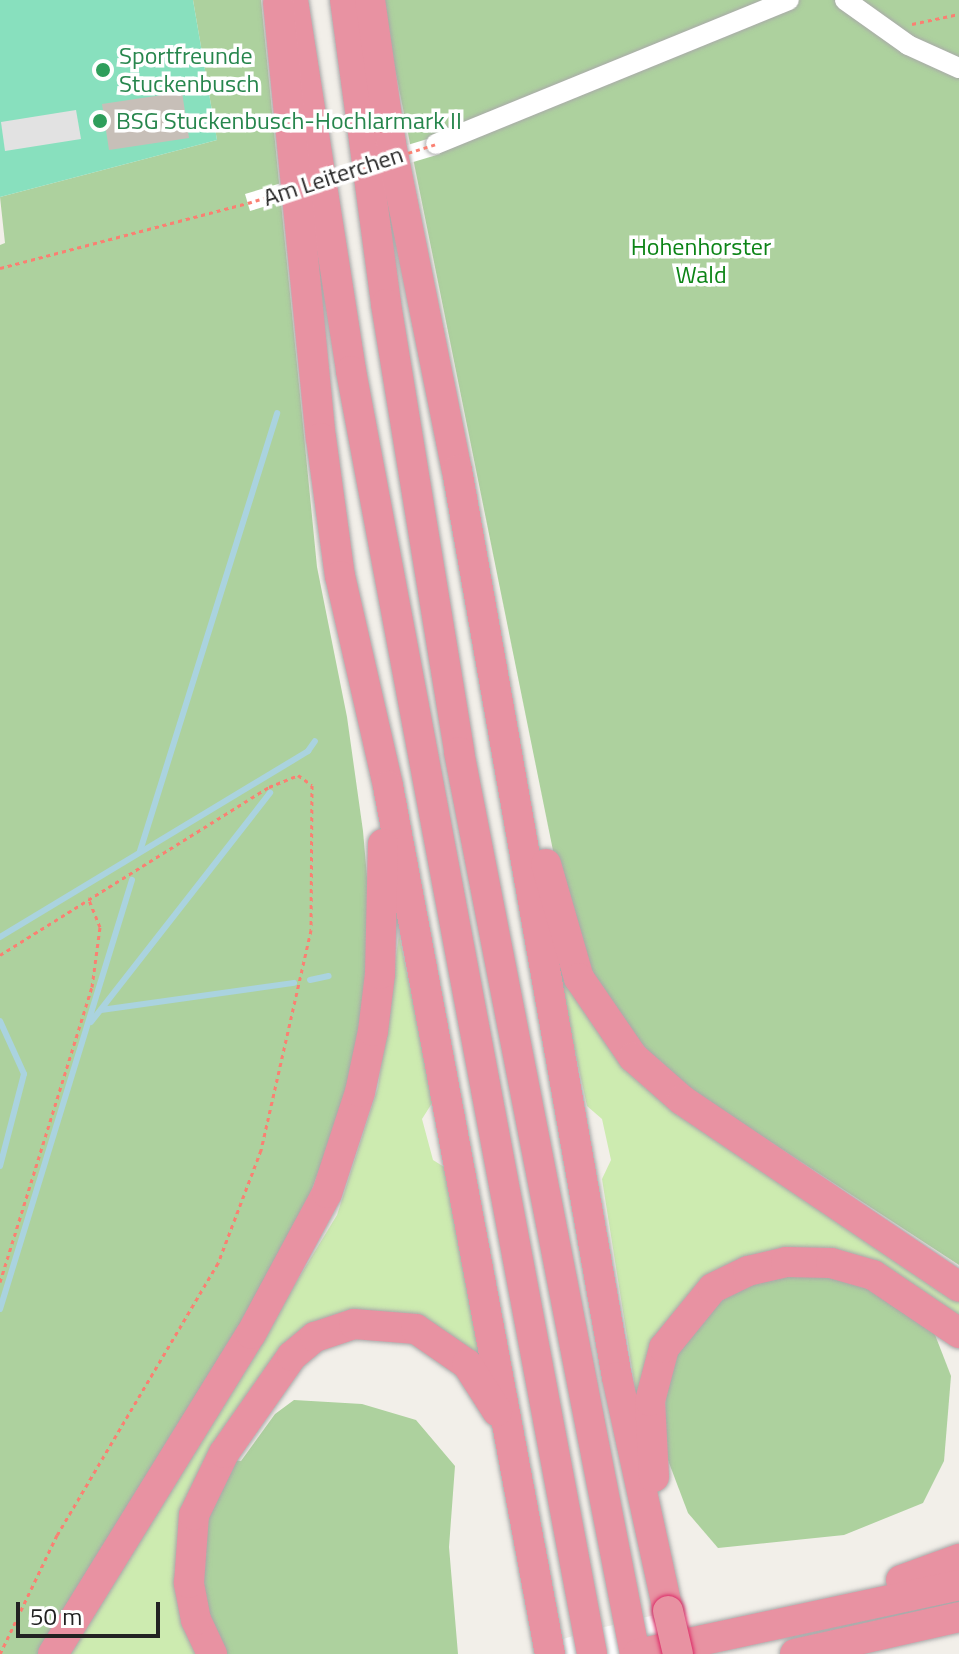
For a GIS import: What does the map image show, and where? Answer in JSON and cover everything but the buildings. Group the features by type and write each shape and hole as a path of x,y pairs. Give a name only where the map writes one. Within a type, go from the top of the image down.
{"highway":[{"path":"53,1654 251,1334 308,1232 343,1151 360,1092 380,974 385,867 365,695 321,438 278,0"},
{"path":"293,0 351,371 590,1643"},
{"path":"345,0 386,304 459,752 636,1654 959,1585"},
{"path":"370,0 391,144 504,733 617,1377 678,1654"},
{"path":"365,695 388,786 549,1649"},
{"path":"504,733 526,777 556,907 579,978 633,1057 695,1110 959,1287"},
{"path":"656,1551 650,1401 664,1348 713,1288 748,1271 786,1262 831,1263 873,1275 959,1333"},
{"path":"212,1654 196,1620 189,1583 194,1515 249,1415 292,1356 315,1337 354,1324 394,1325 438,1340 467,1364 491,1397 509,1438"},
{"path":"773,1624 827,1598 884,1586 959,1559"},
{"path":"795,1654 959,1617"}],"street":[{"name":"Am Leiterchen","path":"436,144 789,0"},
{"path":"845,0 881,27 959,68"}],"path":[{"path":"881,27 959,14"},
{"name":"Am Leiterchen","path":"0,268 248,203 436,144"},
{"path":"0,955 88,897 287,777 298,775 312,785 311,930 261,1150 218,1263 57,1535 0,1654"},
{"path":"0,1282 92,987 100,927 88,897"}],"green space":[{"name":"Sportfreunde Stuckenbusch","path":"0,0 193,0 217,140 0,197"},
{"path":"193,0 261,0 317,567 347,717 363,831 370,911 366,994 355,1076 297,1228 44,1654 0,1654 0,245 5,243 0,197 217,140"},
{"name":"Hohenhorster Wald","path":"381,0 959,0 959,1265 693,1091 656,1060 618,1017 585,962 562,895"},
{"path":"547,924 616,1053 959,1298 959,1315 640,1419 602,1179 611,1160 602,1119 587,1106"},
{"path":"399,935 434,1100 422,1119 433,1160 449,1170 488,1366 365,1312 226,1433 203,1654 70,1654 337,1215 378,1087"},
{"path":"793,1271 859,1282 932,1327 951,1376 944,1461 923,1503 844,1535 718,1548 688,1513 663,1447 668,1369 685,1333 713,1302 739,1286"},
{"path":"294,1400 362,1404 416,1420 455,1466 449,1547 458,1654 225,1654 201,1606 201,1530 232,1460 241,1461 275,1414"}],"shaded area":[{"path":"76,110 81,139 5,151 1,122"}],"pier":[{"path":"434,137 440,154 250,211 245,194"},
{"path":"684,1608 693,1654 540,1654 539,1647 588,1631"}],"waterway":[{"path":"140,851 277,413"},
{"path":"0,937 308,751 315,741"},
{"path":"91,1022 270,793"},
{"path":"0,1309 132,880"},
{"path":"310,980 329,976"},
{"path":"101,1010 294,983"},
{"path":"0,1021 24,1074 0,1166"}],"place":[{"name":"Sportfreunde Stuckenbusch","path":"103,70"},
{"name":"BSG Stuckenbusch-Hochlarmark II","path":"100,121"}]}
